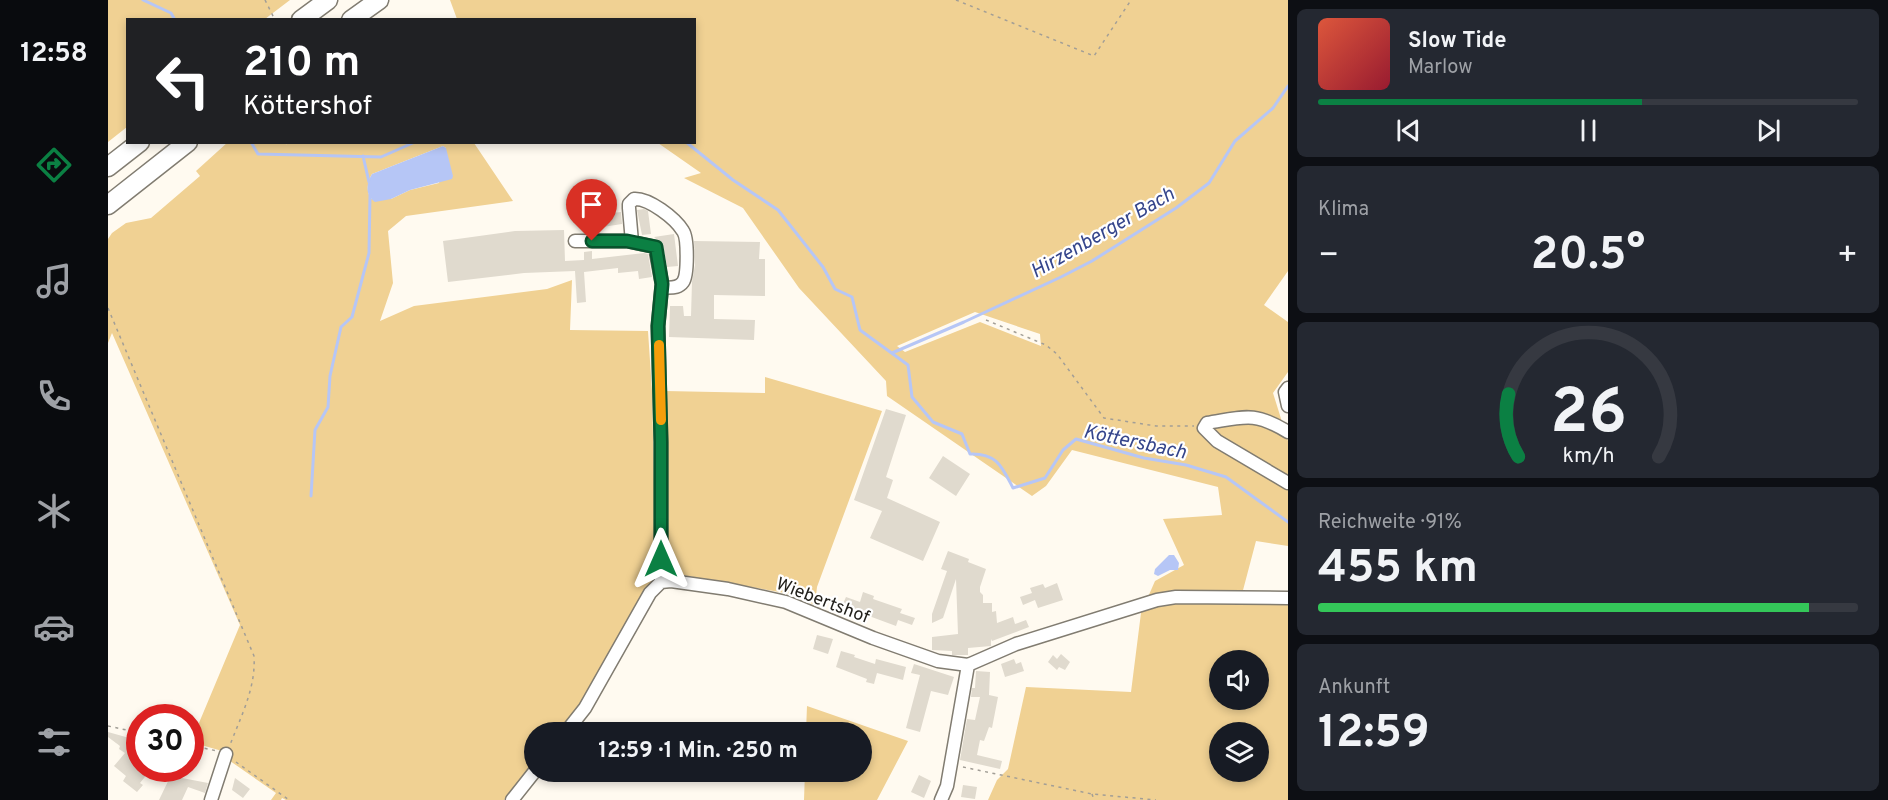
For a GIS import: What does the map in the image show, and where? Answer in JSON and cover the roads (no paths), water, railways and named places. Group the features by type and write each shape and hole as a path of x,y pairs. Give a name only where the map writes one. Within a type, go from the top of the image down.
{"highway":[{"path":"354,18 379,0"},
{"path":"304,18 325,3"},
{"path":"108,167 137,144"},
{"path":"108,205 181,148"}],"street":[{"path":"632,242 629,204 634,199 646,201 666,213 683,231 687,263 686,277 675,287 662,288"},
{"path":"574,722 585,708 650,593 661,582 658,326 662,288 656,247 632,242 575,241"},
{"path":"1288,388 1285,392 1288,406"},
{"path":"1288,432 1271,422 1252,416 1207,423 1204,428 1217,441 1288,483"},
{"name":"Wiebertshof","path":"661,582 671,581 728,589 786,602 873,638 938,661 968,665"},
{"path":"941,800 947,786 968,665 1017,644 1157,600 1176,597 1288,598"},
{"path":"211,800 226,754"},
{"path":"512,800 526,782"}],"water":[{"path":"443,146 446,148 452,179 410,190 391,199 375,202 369,196 368,185 372,174"},
{"path":"1169,555 1174,555 1179,563 1178,570 1170,570 1158,576 1154,574 1155,569"}],"waterway":[{"name":"Köttersbach","path":"143,0 171,13 174,18"},
{"name":"Hirzenberger Bach","path":"892,353 1061,277 1092,261 1176,208 1209,183 1235,141 1273,108 1288,86"},
{"name":"Köttersbach","path":"252,144 258,154 381,157 410,144"},
{"name":"Köttersbach","path":"688,144 733,180 778,210 823,267 835,289 852,297 860,330 908,365 912,397 933,422 962,434 970,454 979,454 993,459 1013,488 1045,478 1063,450 1076,439 1144,458 1186,465 1226,477 1288,522"},
{"path":"363,156 369,182"},
{"path":"311,496 315,430 328,407 330,376 341,327 352,317 369,253 370,195"}]}
